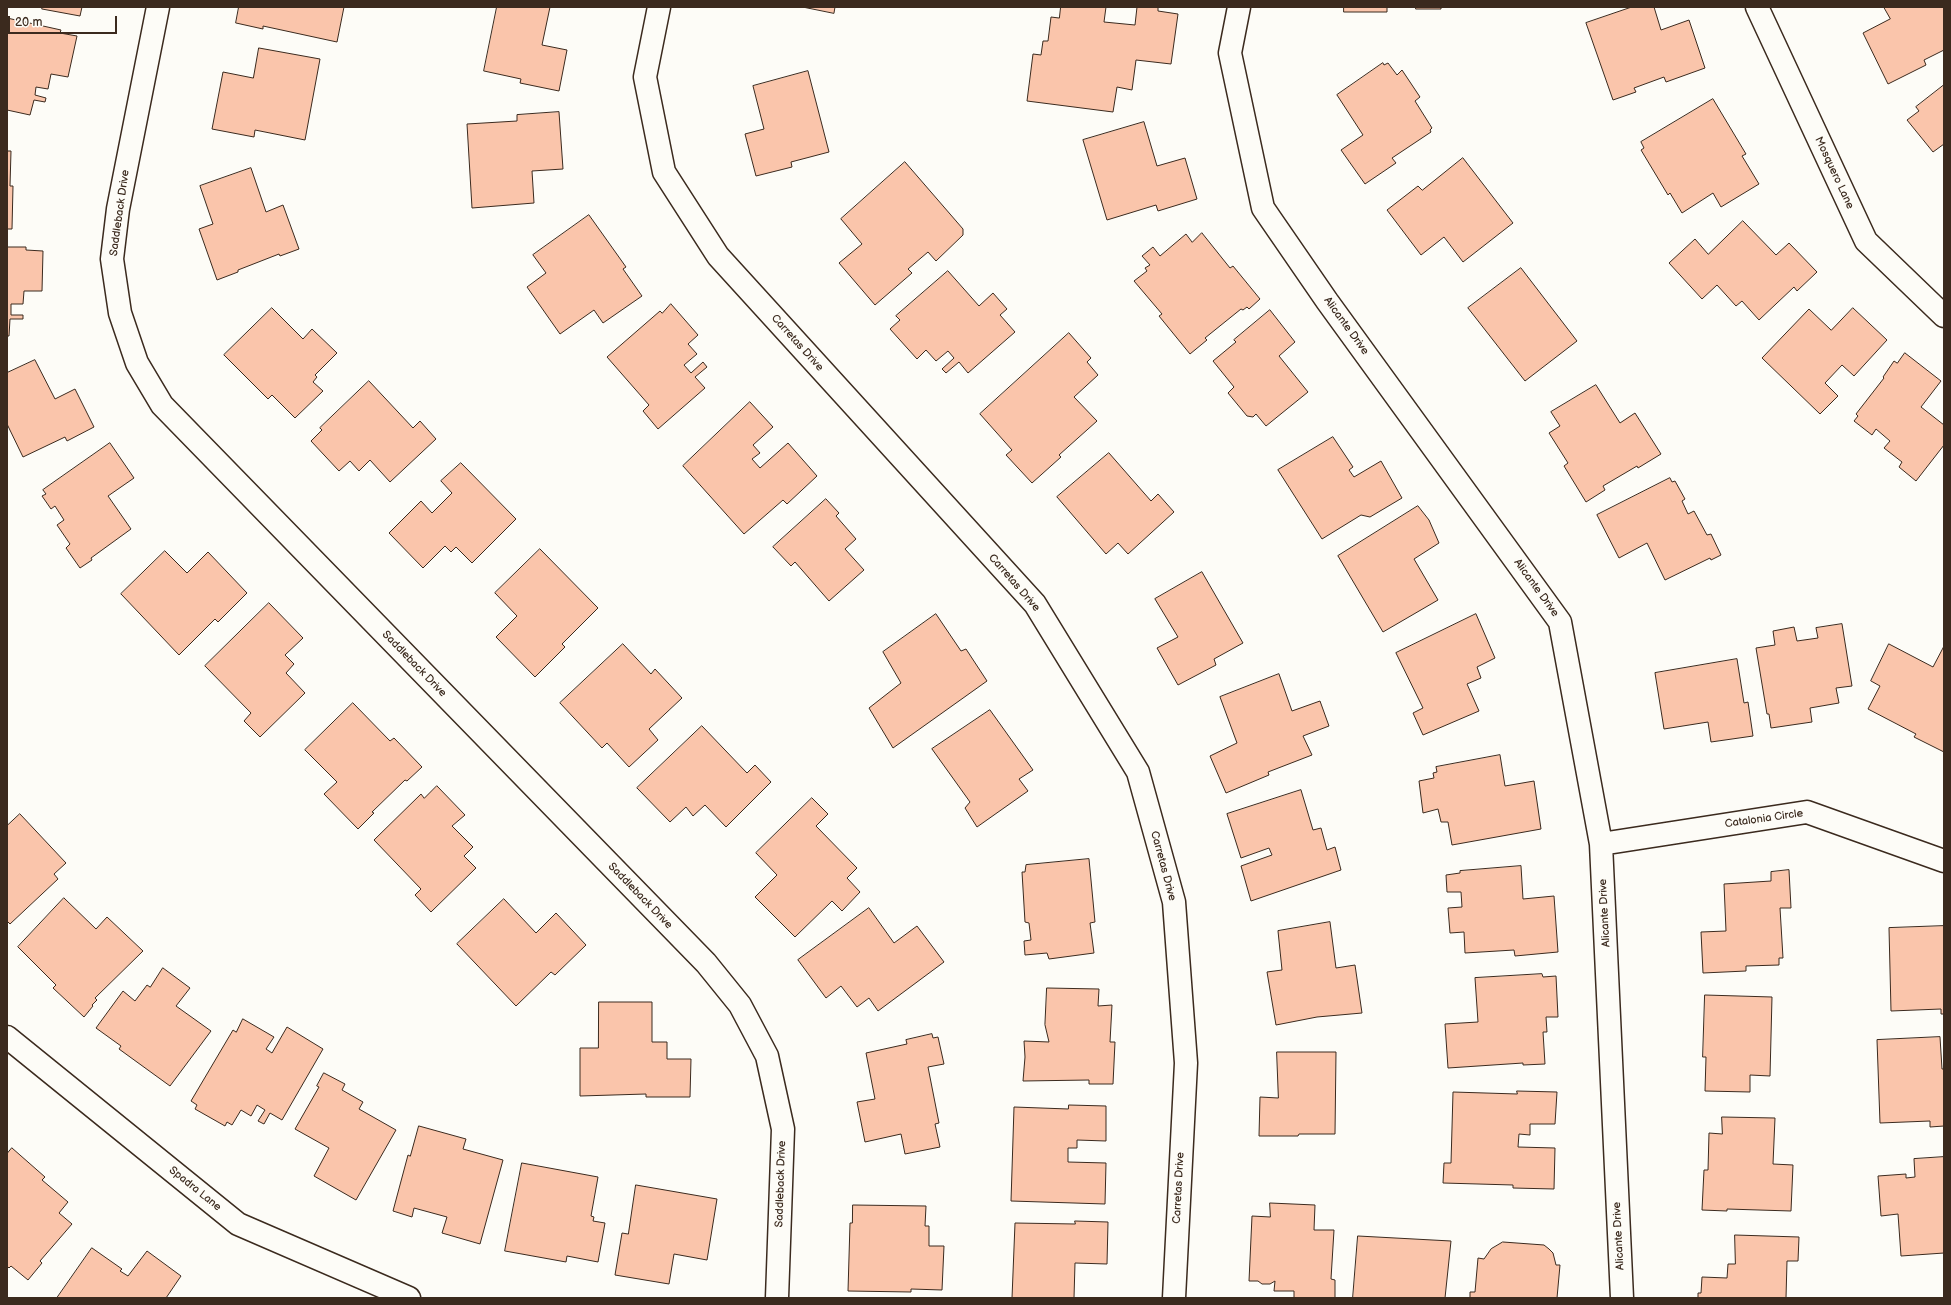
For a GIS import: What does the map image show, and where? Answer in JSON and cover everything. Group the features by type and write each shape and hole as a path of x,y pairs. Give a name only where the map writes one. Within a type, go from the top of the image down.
{"street":[{"name":"Saddleback Drive","path":"158,7 118,209 112,259 120,313 137,363 162,405 706,963 740,1005 767,1056 783,1129 777,1298"},
{"name":"Carretas Drive","path":"659,7 645,77 664,172 718,256 1035,604 1138,772 1174,902 1186,1063 1174,1298"},
{"name":"Alicante Drive","path":"1239,7 1230,53 1263,208 1328,301 1560,622 1601,844 1622,1298"},
{"name":"Mosquero Lane","path":"1757,7 1866,241 1944,316"},
{"name":"Catalonia Circle","path":"1601,844 1807,812 1944,861"},
{"name":"Spadra Lane","path":"7,1037 238,1224 409,1298"}],"building":[{"path":"43,7 82,7 80,16 42,9"},
{"path":"239,7 344,7 337,42 263,26 263,29 236,23"},
{"path":"497,7 550,7 542,45 567,50 559,91 520,83 521,79 484,71"},
{"path":"803,7 835,7 834,13"},
{"path":"1061,7 1106,7 1104,22 1135,25 1137,7 1158,7 1158,11 1178,14 1171,64 1136,60 1132,90 1117,87 1113,112 1027,101 1033,54 1041,55 1043,41 1048,41 1051,17 1059,18"},
{"path":"1344,7 1387,7 1387,12 1344,12"},
{"path":"1416,7 1441,7 1441,9 1416,9"},
{"path":"1632,7 1654,7 1661,30 1689,20 1705,68 1666,82 1664,77 1634,88 1636,92 1613,100 1586,23"},
{"path":"1884,7 1944,7 1944,50 1924,60 1926,65 1888,84 1863,33 1890,19"},
{"path":"7,18 61,30 60,33 77,36 68,77 51,74 48,89 36,87 35,95 46,98 45,102 34,100 30,115 7,110"},
{"path":"259,48 320,59 305,140 255,130 254,137 212,129 223,72 253,78"},
{"path":"1383,63 1384,65 1388,63 1397,75 1402,70 1420,97 1415,101 1432,128 1430,130 1431,132 1392,158 1396,163 1365,184 1341,150 1363,135 1337,95"},
{"path":"808,71 829,152 791,162 792,167 756,176 745,134 764,129 753,86"},
{"path":"1944,85 1944,144 1933,152 1907,120 1919,111 1916,107"},
{"path":"1713,99 1746,154 1742,156 1759,184 1721,207 1713,193 1682,213 1670,193 1668,195 1641,150 1644,148 1641,142"},
{"path":"559,112 563,169 532,171 534,203 472,208 467,124 517,121 517,115"},
{"path":"1144,122 1157,166 1185,158 1197,199 1158,211 1156,205 1107,220 1083,140"},
{"path":"7,151 11,151 10,186 13,186 12,229 7,229"},
{"path":"1463,158 1513,223 1463,262 1444,237 1421,255 1387,210 1418,186 1422,190"},
{"path":"905,162 963,229 963,235 936,261 928,252 908,269 912,273 875,305 839,263 862,244 841,219"},
{"path":"251,168 266,212 283,205 299,249 280,256 279,254 217,280 199,229 213,224 200,186"},
{"path":"589,215 626,267 623,269 642,296 603,323 594,310 560,334 527,287 546,273 533,255"},
{"path":"1743,221 1776,255 1789,243 1817,272 1797,291 1794,287 1759,320 1742,301 1736,306 1717,285 1702,299 1669,263 1695,239 1708,254"},
{"path":"1202,233 1230,268 1233,266 1260,299 1249,309 1247,307 1243,310 1241,309 1205,338 1207,340 1190,354 1159,316 1162,314 1134,281 1147,271 1145,268 1150,265 1142,256 1153,247 1160,256 1186,234 1192,242"},
{"path":"7,247 26,247 26,250 43,251 42,291 24,291 23,304 11,304 11,315 23,315 23,319 10,319 9,336 7,336"},
{"path":"1521,268 1577,341 1525,381 1468,308"},
{"path":"948,271 979,306 993,293 1007,309 1000,315 1015,332 968,373 959,362 946,373 942,369 954,358 948,351 936,361 926,350 917,359 890,329 900,320 896,316"},
{"path":"671,304 698,335 688,344 697,354 684,365 691,373 703,362 707,367 695,377 705,388 658,429 643,411 649,405 607,357 660,311 662,313"},
{"path":"272,308 303,339 312,329 337,353 315,375 317,377 313,382 323,391 295,418 272,395 268,399 224,355"},
{"path":"1853,308 1887,340 1854,376 1842,365 1825,383 1838,396 1820,414 1762,358 1809,309 1831,330"},
{"path":"1270,310 1295,342 1279,356 1308,392 1266,426 1256,414 1253,417 1247,416 1228,393 1234,387 1213,361 1236,342 1234,340"},
{"path":"1069,333 1091,358 1087,362 1098,375 1074,397 1097,421 1059,455 1061,457 1032,483 1006,455 1012,450 980,414"},
{"path":"1905,353 1941,381 1921,407 1944,425 1944,445 1916,481 1899,467 1902,462 1884,448 1890,441 1876,429 1872,435 1854,421 1858,416 1856,414 1884,378 1883,377 1894,361 1897,363"},
{"path":"35,360 55,399 75,389 94,427 67,441 65,437 23,457 7,424 7,373"},
{"path":"369,381 413,428 420,421 436,439 390,482 370,460 359,471 350,461 339,471 311,441 322,430 320,428"},
{"path":"1596,385 1620,423 1635,413 1661,454 1603,486 1605,490 1586,502 1564,466 1568,463 1549,433 1560,426 1551,412"},
{"path":"750,402 773,427 753,445 760,453 752,459 760,468 788,443 817,476 787,504 783,500 744,534 683,466"},
{"path":"1333,437 1353,467 1349,470 1354,477 1381,461 1402,498 1370,517 1361,515 1322,539 1278,470"},
{"path":"110,443 134,478 108,496 131,529 91,558 92,560 80,568 66,548 70,544 57,525 64,520 55,506 51,509 42,496 46,494 43,490"},
{"path":"1109,453 1151,501 1158,494 1174,512 1128,554 1118,543 1106,554 1057,497"},
{"path":"461,463 516,519 472,563 456,547 451,552 445,546 423,568 389,533 421,501 432,513 452,493 441,481"},
{"path":"1670,478 1672,482 1675,481 1685,499 1682,501 1688,514 1694,511 1707,535 1711,534 1721,555 1711,560 1710,558 1665,580 1647,543 1619,558 1597,515"},
{"path":"826,499 839,513 836,516 856,539 845,549 864,570 829,601 795,562 791,566 773,547"},
{"path":"1418,506 1429,520 1439,543 1414,559 1438,600 1383,632 1338,556"},
{"path":"540,549 598,608 562,644 565,647 535,677 496,637 517,616 495,593"},
{"path":"165,551 187,573 208,552 247,593 218,622 215,619 179,655 121,594"},
{"path":"1202,572 1243,643 1214,659 1216,665 1178,685 1157,648 1178,637 1155,599"},
{"path":"269,603 303,638 285,655 294,664 286,673 305,693 260,737 244,721 251,713 205,666"},
{"path":"936,614 961,651 966,649 987,681 893,748 869,708 901,683 883,652"},
{"path":"1476,614 1495,658 1477,667 1481,678 1467,684 1479,711 1423,735 1413,713 1423,708 1396,653"},
{"path":"1842,624 1852,686 1836,688 1839,703 1810,708 1812,722 1771,728 1769,714 1767,714 1756,648 1775,645 1773,631 1794,627 1797,641 1818,638 1816,628"},
{"path":"623,644 651,674 655,669 682,698 649,729 658,740 629,767 607,743 602,748 560,703"},
{"path":"1889,644 1933,667 1944,646 1944,752 1914,737 1916,734 1868,709 1880,686 1871,681"},
{"path":"1737,659 1744,703 1748,702 1753,736 1711,742 1708,722 1664,729 1655,673"},
{"path":"1279,674 1292,711 1320,701 1329,726 1303,736 1312,755 1268,772 1269,775 1226,793 1210,756 1237,743 1220,697"},
{"path":"353,703 390,741 394,738 422,767 407,781 405,780 372,812 374,813 358,829 324,794 337,782 305,750"},
{"path":"990,710 1033,770 1019,779 1028,791 977,827 965,808 970,802 932,749"},
{"path":"702,726 747,773 755,765 771,782 726,827 705,805 693,816 686,807 670,822 637,788"},
{"path":"1500,755 1505,786 1534,781 1541,829 1452,845 1448,822 1441,822 1438,809 1423,813 1419,781 1434,778 1433,773 1437,772 1436,767"},
{"path":"437,786 465,815 452,826 473,847 464,856 476,868 431,912 415,895 421,889 374,840 421,794 424,798"},
{"path":"1301,790 1313,830 1321,828 1327,850 1335,847 1341,870 1251,901 1241,866 1272,855 1269,848 1241,858 1227,814"},
{"path":"812,798 828,814 816,826 857,868 847,878 860,892 842,911 832,901 795,937 755,897 777,875 756,853"},
{"path":"20,814 66,863 54,874 58,879 10,924 7,921 7,826"},
{"path":"1089,859 1095,922 1090,923 1094,953 1049,959 1047,953 1025,955 1024,941 1031,940 1029,923 1025,922 1022,872 1025,872 1026,865"},
{"path":"1521,866 1523,899 1554,896 1558,952 1515,956 1514,950 1465,953 1464,932 1450,933 1448,908 1462,907 1461,892 1447,892 1446,875 1460,873 1460,871"},
{"path":"1789,870 1791,908 1780,908 1783,958 1779,958 1779,965 1746,966 1746,971 1703,973 1701,932 1726,931 1724,884 1771,881 1771,872"},
{"path":"64,898 96,929 107,917 143,951 95,998 97,1000 84,1017 53,988 56,985 18,947"},
{"path":"504,899 536,933 556,913 586,945 555,975 551,972 516,1006 457,944"},
{"path":"869,908 894,943 917,926 944,962 878,1011 869,998 857,1007 841,986 826,998 798,960"},
{"path":"1330,922 1336,968 1355,965 1362,1013 1317,1017 1276,1025 1267,972 1282,970 1278,931"},
{"path":"1944,926 1944,1014 1941,1014 1941,1009 1891,1011 1889,928"},
{"path":"163,968 190,988 176,1006 211,1031 170,1086 119,1049 121,1046 96,1028 123,991 135,1001 147,985 150,987"},
{"path":"1542,974 1543,977 1556,976 1558,1017 1546,1017 1547,1032 1543,1032 1545,1064 1523,1065 1523,1063 1448,1068 1445,1024 1478,1022 1475,978"},
{"path":"1047,988 1099,989 1098,1006 1112,1005 1110,1042 1115,1042 1113,1084 1089,1084 1089,1080 1023,1081 1025,1057 1024,1041 1049,1042 1045,1025"},
{"path":"1705,995 1772,997 1770,1076 1750,1075 1750,1092 1705,1091 1706,1057 1703,1057"},
{"path":"599,1002 652,1002 652,1042 667,1042 667,1059 691,1059 690,1097 646,1097 646,1094 580,1096 580,1048 598,1048"},
{"path":"243,1019 274,1037 266,1049 272,1053 287,1027 323,1049 282,1120 270,1113 264,1124 258,1121 265,1110 257,1105 251,1116 241,1110 232,1125 227,1122 225,1126 195,1109 197,1105 191,1101 233,1030 236,1032"},
{"path":"932,1034 933,1038 938,1037 944,1064 928,1067 939,1123 935,1124 940,1147 905,1154 901,1134 865,1142 857,1102 875,1099 866,1053 907,1044 906,1040"},
{"path":"1940,1037 1942,1069 1944,1069 1944,1126 1930,1127 1930,1121 1880,1123 1877,1040"},
{"path":"1277,1052 1336,1052 1335,1134 1259,1136 1260,1097 1278,1098"},
{"path":"324,1073 345,1084 342,1090 363,1102 359,1109 396,1130 356,1200 314,1176 329,1148 295,1129 319,1087 317,1086"},
{"path":"1517,1091 1557,1092 1555,1124 1530,1124 1530,1135 1519,1134 1518,1147 1555,1148 1554,1189 1513,1188 1513,1185 1443,1183 1444,1163 1451,1163 1453,1092 1517,1094"},
{"path":"1069,1105 1106,1106 1106,1141 1077,1140 1077,1148 1068,1148 1068,1162 1106,1163 1105,1204 1011,1201 1014,1107 1068,1109"},
{"path":"1722,1117 1775,1118 1773,1164 1793,1165 1791,1211 1727,1209 1727,1211 1702,1210 1704,1170 1708,1170 1709,1133 1722,1134"},
{"path":"419,1126 466,1139 463,1149 503,1160 480,1244 442,1233 447,1217 414,1208 412,1217 393,1211 408,1155 410,1156"},
{"path":"12,1148 45,1177 42,1180 68,1202 59,1213 72,1224 40,1261 42,1263 28,1280 11,1266 9,1268 7,1266 7,1154"},
{"path":"1944,1157 1944,1253 1901,1256 1898,1214 1881,1216 1878,1176 1906,1174 1906,1178 1915,1177 1914,1159"},
{"path":"522,1163 598,1177 591,1216 594,1217 593,1221 605,1223 598,1262 567,1256 566,1262 505,1251"},
{"path":"636,1185 717,1199 707,1260 674,1254 669,1284 615,1275 622,1233 628,1234"},
{"path":"1270,1203 1315,1205 1314,1230 1334,1230 1331,1279 1335,1280 1335,1298 1294,1298 1294,1291 1274,1291 1275,1281 1270,1284 1262,1284 1258,1281 1249,1281 1252,1216 1270,1217"},
{"path":"853,1205 926,1206 925,1226 929,1226 929,1246 944,1246 942,1290 911,1289 911,1292 848,1291 850,1223 852,1223"},
{"path":"1075,1221 1108,1222 1107,1264 1075,1263 1074,1298 1012,1298 1015,1223 1075,1224"},
{"path":"1735,1235 1799,1237 1798,1261 1787,1261 1786,1298 1698,1298 1698,1293 1701,1293 1702,1277 1727,1278 1728,1264 1735,1264"},
{"path":"1358,1236 1451,1241 1445,1298 1353,1298"},
{"path":"1503,1242 1544,1245 1553,1253 1556,1265 1560,1265 1557,1298 1470,1298 1470,1292 1475,1292 1478,1258 1484,1259 1491,1249"},
{"path":"92,1248 122,1269 120,1271 128,1276 147,1251 181,1276 166,1298 57,1298"}]}
